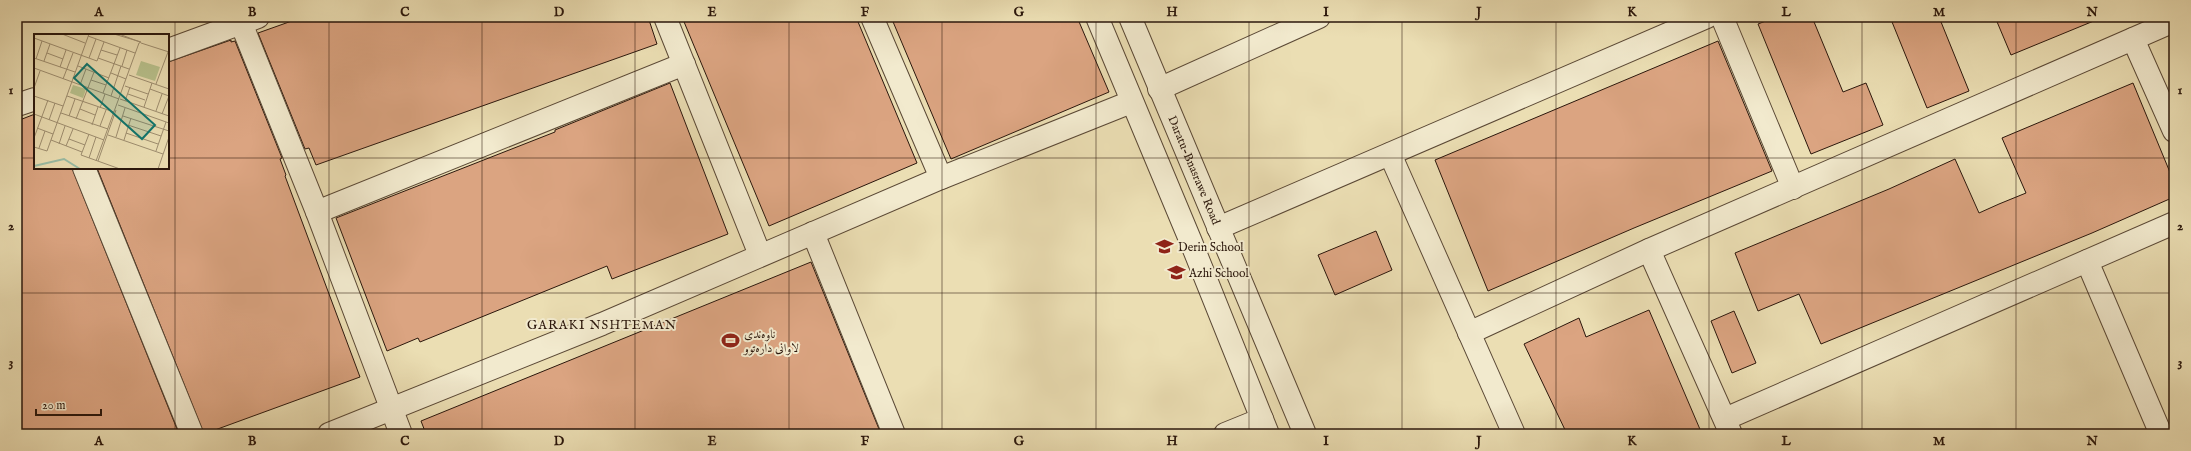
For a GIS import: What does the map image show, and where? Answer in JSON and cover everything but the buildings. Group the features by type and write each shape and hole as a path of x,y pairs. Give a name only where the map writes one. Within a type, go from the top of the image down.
{"street":[{"path":"665,17 760,255"},
{"path":"872,17 941,178"},
{"path":"1097,17 1131,102 1191,242 1265,426 1225,434"},
{"name":"Daratu-Bnasrawe Road","path":"1130,17 1218,228 1300,432"},
{"path":"1159,89 1277,25 1319,17"},
{"path":"1218,228 1707,17"},
{"path":"1722,17 1793,188"},
{"path":"169,50 250,20 316,212 401,434"},
{"path":"1469,333 1649,250 2132,38 2174,21"},
{"path":"2132,38 2174,131"},
{"path":"316,212 684,64"},
{"path":"17,105 34,99"},
{"path":"329,434 602,324 941,178 1131,102"},
{"path":"1390,154 1514,434"},
{"path":"84,169 192,434"},
{"path":"1649,250 1728,427 2087,261 2174,223"},
{"path":"813,233 894,434"},
{"path":"2087,261 2163,431"}],"place":[{"name":"Derin School","path":"1165,247"},
{"name":"Azhi School","path":"1176,273"},
{"name":"ناوەندی لاوانی دارەتوو","path":"731,341"}],"district":[{"name":"GARAKI NSHTEMAN","path":"602,324"}]}
